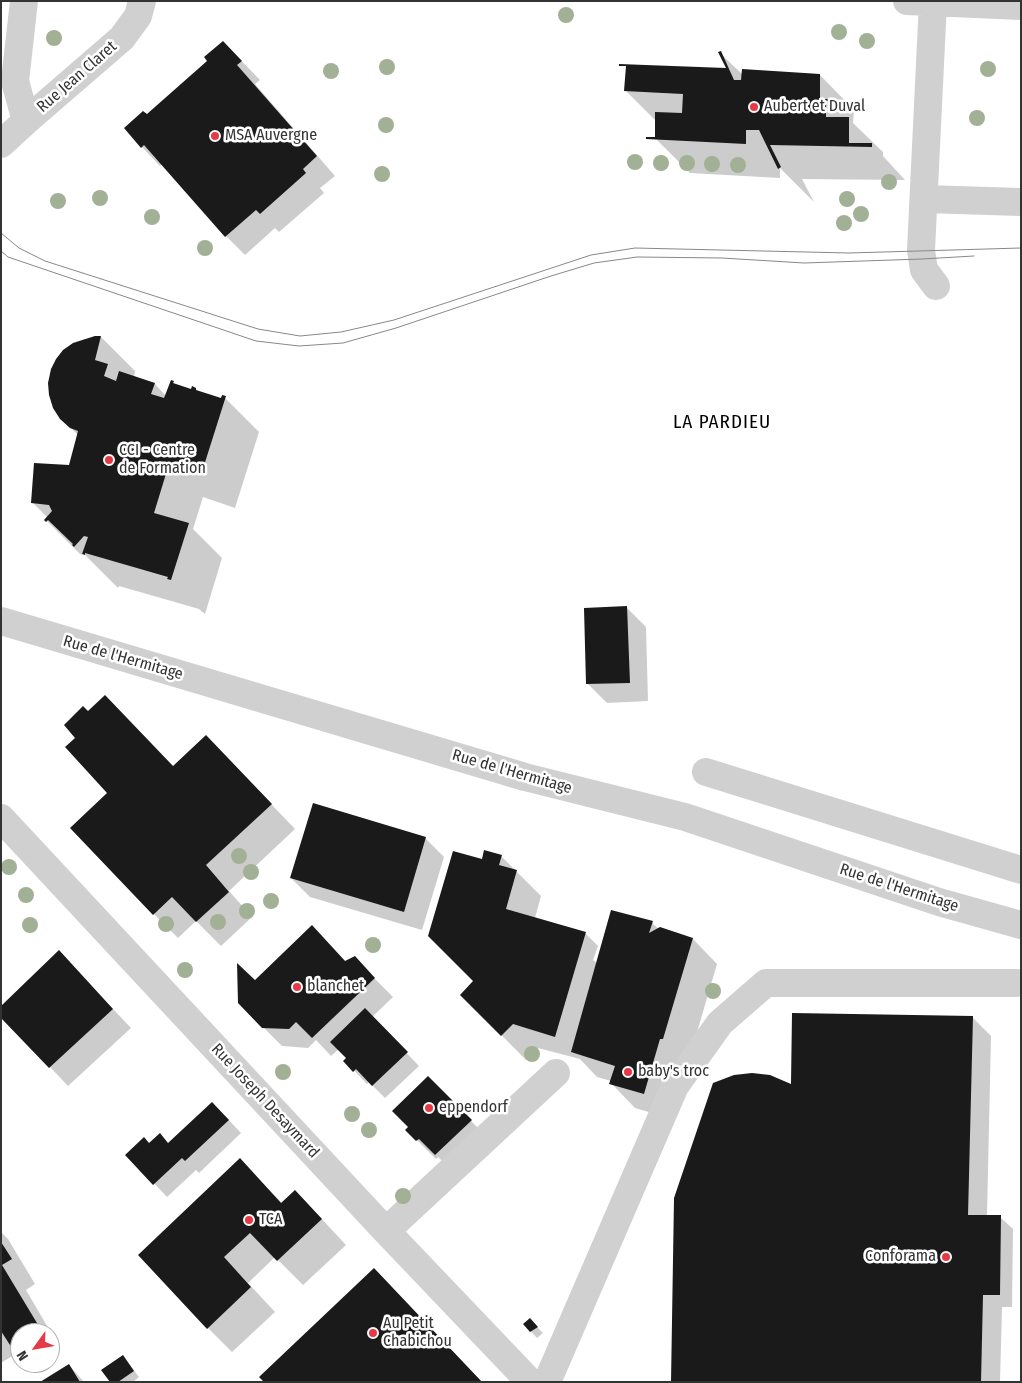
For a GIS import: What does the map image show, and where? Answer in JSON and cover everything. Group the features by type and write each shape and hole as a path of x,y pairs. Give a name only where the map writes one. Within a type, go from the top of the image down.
{"street":[{"path":"24,1 15,81 26,121"},
{"name":"Rue Jean Claret","path":"1,144 122,38 138,16 142,1"},
{"path":"936,286 924,270 922,260 924,199 920,2 1021,6"},
{"path":"924,199 1021,202"},
{"name":"Rue de l'Hermitage","path":"1,621 525,777 686,817 939,902 1021,925"},
{"path":"706,772 1021,870"},
{"name":"Rue Joseph Desaymard","path":"1,818 386,1231 530,1382"},
{"path":"548,1382 675,1086 720,1022 766,983 1016,983"},
{"path":"386,1231 556,1073"}],"building":[{"name":"MSA Auvergne","path":"223,41 242,61 237,65 317,156 303,169 306,173 260,214 256,210 225,237 144,145 141,148 124,128 143,111 147,114 207,61 204,57"},
{"name":"Aubert et Duval","path":"721,51 734,80 741,80 742,69 820,74 820,99 831,99 831,101 826,101 826,117 849,117 849,143 872,143 872,147 770,145 781,167 778,169 759,130 746,130 746,144 646,139 646,137 655,137 655,112 682,113 683,94 624,91 626,66 619,66 619,64 726,68 718,52"},
{"name":"CCI - Centre de Formation","path":"101,336 95,360 108,364 104,376 116,381 119,371 155,383 151,394 164,398 171,380 174,381 173,383 191,389 192,386 196,390 221,398 222,395 226,396 201,475 169,464 154,513 189,523 171,580 167,579 168,577 85,553 85,555 82,554 88,537 84,536 74,547 48,520 46,522 44,520 52,511 49,505 31,503 34,463 69,465 78,431 70,428 60,419 53,408 48,383 51,369 63,350 73,343"},
{"path":"627,606 630,683 586,684 584,608"},
{"path":"105,695 173,766 206,735 272,804 206,865 229,892 196,922 172,897 153,915 70,828 107,793 65,747 75,738 64,725 83,706 88,711"},
{"path":"313,803 426,837 404,912 290,878"},
{"path":"484,850 502,855 499,865 517,870 506,909 586,932 555,1037 513,1024 501,1036 460,995 473,981 428,936 453,851 482,859"},
{"path":"611,910 653,921 649,933 660,927 693,938 663,1039 660,1039 644,1094 609,1084 615,1066 571,1052"},
{"path":"312,925 345,961 355,956 375,978 312,1038 296,1022 289,1029 262,1028 238,1003 237,963 255,980"},
{"path":"59,950 113,1009 49,1068 1,1018 1,1006"},
{"path":"365,1008 408,1052 372,1086 356,1069 353,1072 343,1061 346,1058 330,1042"},
{"path":"792,1013 973,1016 968,1215 1001,1215 1000,1295 983,1295 981,1382 671,1382 674,1198 713,1083 734,1075 752,1073 770,1075 791,1084"},
{"path":"428,1076 472,1120 435,1155 419,1139 416,1141 405,1130 408,1127 392,1111"},
{"path":"212,1102 229,1120 185,1161 182,1158 153,1185 125,1155 144,1137 149,1143 160,1133 168,1143"},
{"path":"240,1158 281,1203 295,1190 322,1219 277,1261 250,1233 224,1257 251,1287 207,1329 138,1255"},
{"path":"1,1242 12,1259 2,1265 37,1323 10,1323 10,1345 1,1331"},
{"path":"374,1268 482,1382 264,1382 259,1377"},
{"path":"530,1318 538,1327 530,1332 523,1324"},
{"path":"123,1355 134,1371 118,1382 110,1382 101,1370"},
{"path":"69,1364 80,1382 40,1382 54,1373 60,1373 60,1370"}],"tram line":[{"path":"1,233 19,248 45,261 258,329 300,336 341,332 394,320 591,255 635,248 849,253 1021,248"},
{"path":"1,251 8,257 256,341 299,346 343,343 396,328 594,263 637,257 722,258 804,263 974,256"}],"place":[{"name":"Aubert et Duval","path":"754,107"},
{"name":"MSA Auvergne","path":"215,136"},
{"name":"CCI - Centre de Formation","path":"109,460"},
{"name":"blanchet","path":"297,987"},
{"name":"baby's troc","path":"628,1072"},
{"name":"eppendorf","path":"429,1108"},
{"name":"TCA","path":"249,1220"},
{"name":"Conforama","path":"946,1257"},
{"name":"Au Petit Chabichou","path":"373,1333"}],"district":[{"name":"LA PARDIEU","path":"722,423"}]}
